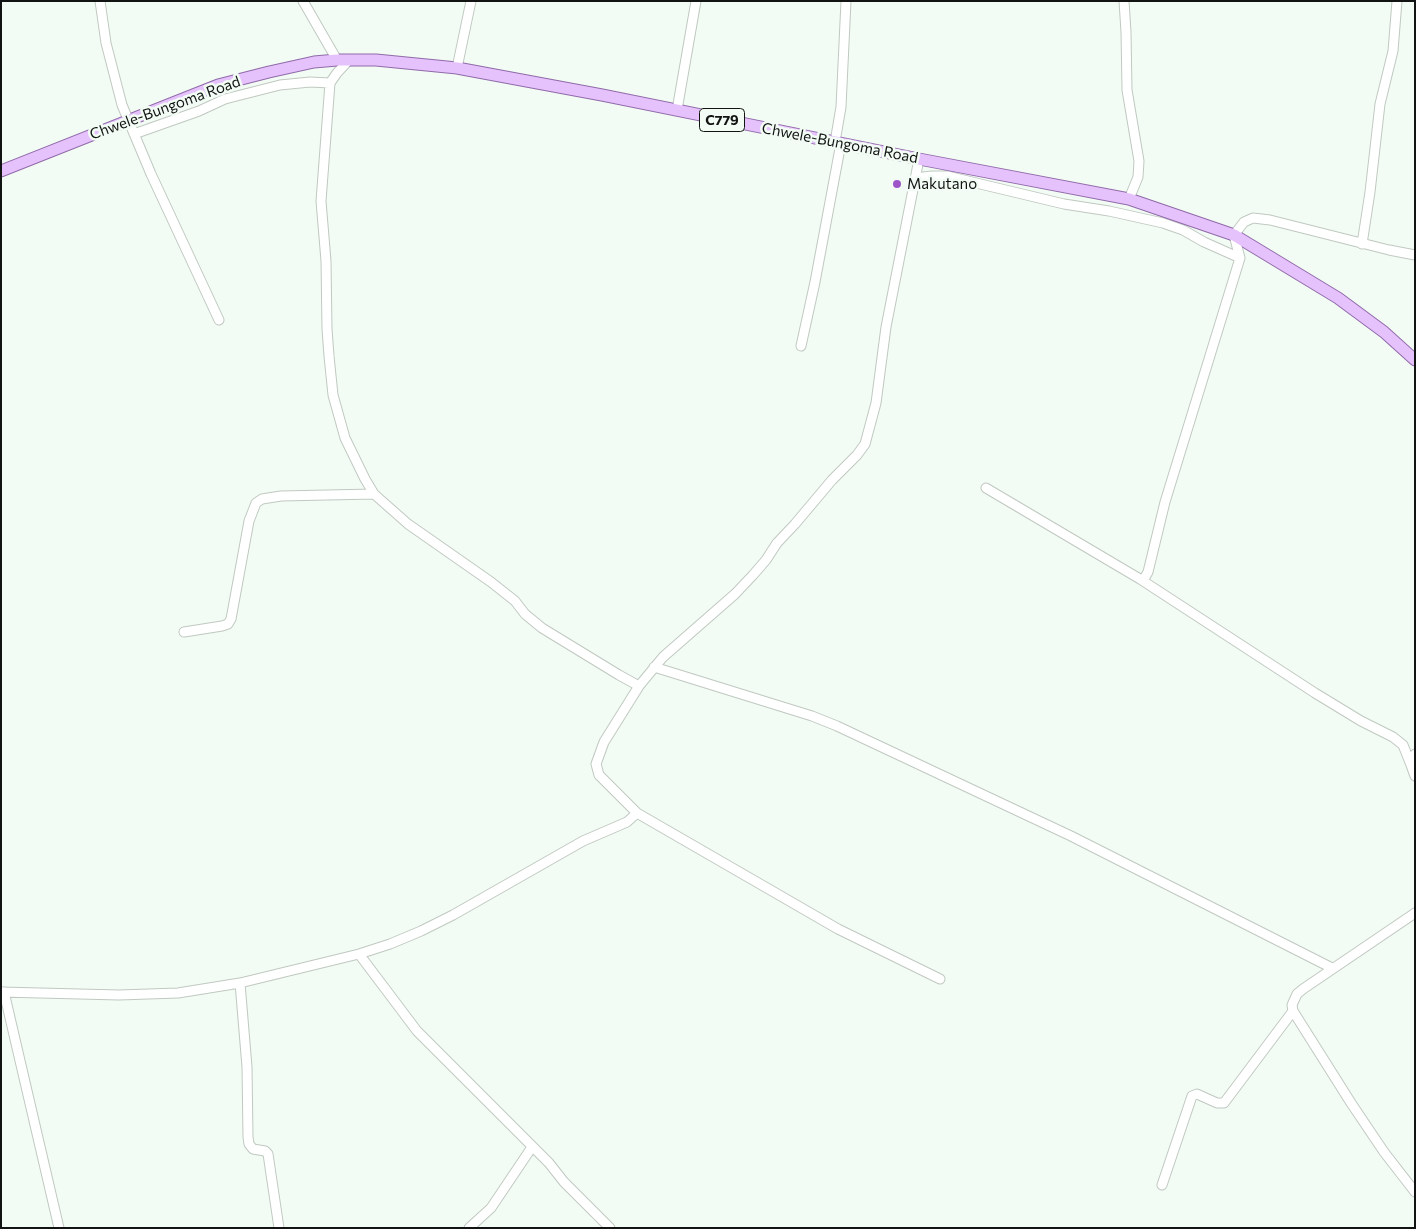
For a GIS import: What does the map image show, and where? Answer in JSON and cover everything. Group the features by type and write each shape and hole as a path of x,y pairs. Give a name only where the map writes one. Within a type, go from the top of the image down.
{"main road":[{"name":"Chwele-Bungoma Road","path":"1,171 218,86 269,72 314,62 336,60 376,60 457,68 677,110 919,160 1129,199 1234,235 1338,298 1384,332 1415,360"}],"street":[{"path":"100,1 106,43 122,106 219,320"},
{"path":"303,1 336,60"},
{"path":"457,68 471,1"},
{"path":"677,110 696,1"},
{"path":"800,346 815,282 838,143 846,1"},
{"path":"1124,1 1127,90 1139,161 1138,177 1129,199"},
{"path":"1362,244 1380,104 1393,51 1397,1"},
{"path":"349,60 330,83 321,201 326,261 327,329 333,395 345,438 374,494 408,524 491,582 542,628 639,686"},
{"path":"134,134 226,98 280,85 310,82 330,83"},
{"path":"919,160 886,327 876,403 865,444 777,543 766,560 747,582 669,651 654,667 639,686 604,742 596,764 599,775 637,813 829,924 940,979"},
{"path":"1001,190 1004,175"},
{"path":"915,178 947,176 1064,204 1109,211 1163,223 1183,230 1204,242 1240,258"},
{"path":"1140,579 1144,579 1148,572 1165,502 1240,258 1234,235 1244,222 1253,218 1270,220 1362,244 1415,255"},
{"path":"986,488 1140,579 1315,693 1361,721 1393,737 1403,745 1415,776"},
{"path":"184,632 222,626 228,624 231,620 248,521 256,503 262,498 374,494"},
{"path":"654,667 812,716 837,726 1071,836 1332,968"},
{"path":"1411,765 1415,754"},
{"path":"59,1228 2,992 119,996 178,993 240,983 359,954 390,944 445,919 584,841 627,822 637,813"},
{"path":"1415,913 1332,968 1297,994 1292,1005 1293,1011 1384,1152 1415,1192"},
{"path":"359,954 416,1031 610,1228"},
{"path":"240,983 247,1066 249,1144 253,1149 265,1151 268,1154 279,1228"},
{"path":"1162,1185 1192,1096 1197,1094 1217,1104 1224,1103 1293,1011"},
{"path":"469,1228 491,1208 532,1147"}],"place":[{"name":"Makutano","path":"897,184"}]}
